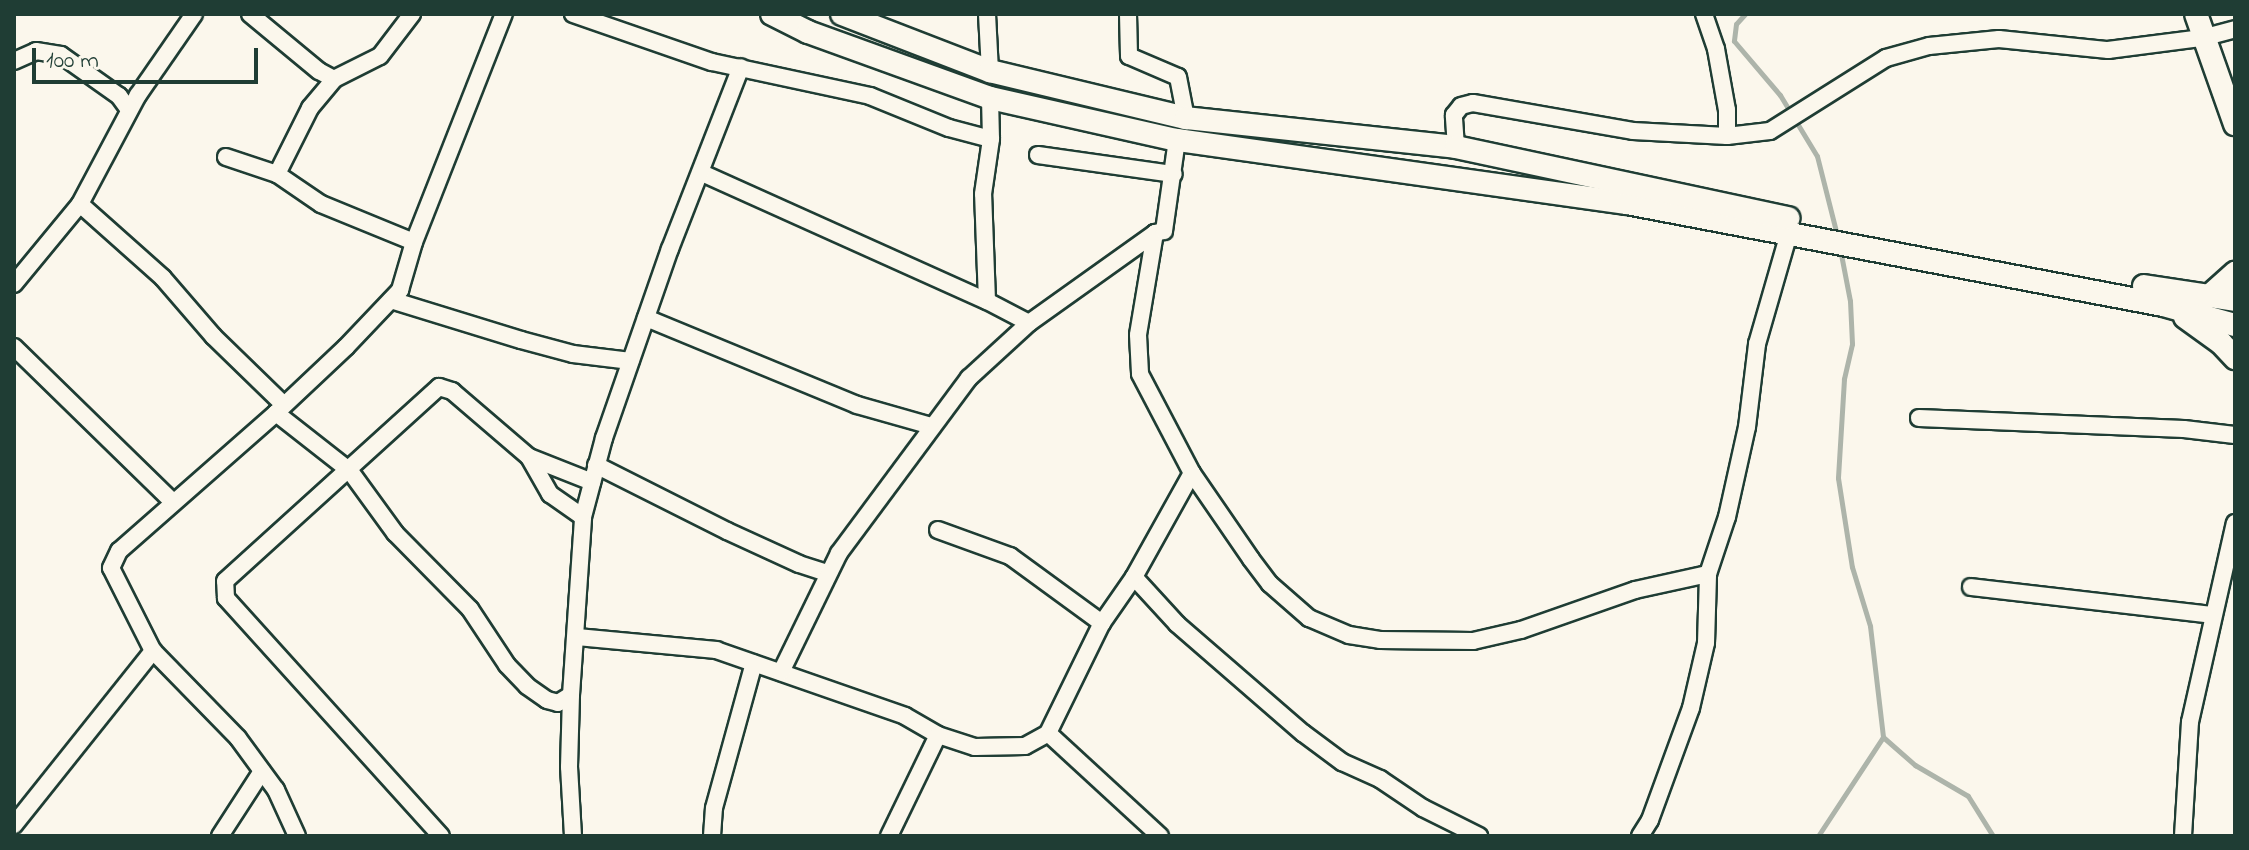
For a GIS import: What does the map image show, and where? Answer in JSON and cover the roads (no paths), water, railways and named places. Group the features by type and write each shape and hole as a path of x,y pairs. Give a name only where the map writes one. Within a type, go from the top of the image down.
{"main road":[{"path":"772,14 808,32 990,98 1177,140 1459,177 1792,229 2163,305 2235,325"},
{"path":"842,14 990,71 1186,118 1456,147 1792,229"},
{"path":"2196,14 2235,124"},
{"path":"1861,242 2235,300"},
{"path":"2207,298 2235,273"},
{"path":"2163,305 2211,335 2235,358"}],"street":[{"path":"14,284 80,204 124,103 138,95 194,14"},
{"path":"250,14 319,71 334,79"},
{"path":"277,174 310,108 334,79 380,56 412,14"},
{"path":"297,836 276,790 238,738 153,651 111,568 119,551 346,347 400,290 414,242 504,14"},
{"path":"573,14 685,54 870,96 949,128 991,139"},
{"path":"987,14 990,71"},
{"path":"1128,14 1129,56 1178,77 1186,118"},
{"path":"1704,14 1716,49 1727,110 1727,136"},
{"path":"1456,147 1454,115 1461,106 1473,103 1633,131 1727,136 1770,131 1886,58 1929,46 1999,39 2108,50 2202,38 2235,29"},
{"path":"14,61 36,51 61,55 124,103"},
{"path":"573,836 569,767 571,695 583,517 596,465 681,218 702,173 741,67"},
{"path":"987,301 983,194 991,139 990,98"},
{"path":"781,672 827,573 931,426 969,378 1029,323 1155,233 1164,231 1177,140"},
{"path":"1038,155 1174,174"},
{"path":"226,157 277,174 321,204 414,242"},
{"path":"702,173 987,301 1029,323"},
{"path":"80,204 163,278 279,409 350,471 395,533 470,609 517,675 547,700 558,703 571,695"},
{"path":"1640,836 1650,820 1691,708 1706,643 1708,574 1727,517 1747,427 1757,344 1792,229"},
{"path":"1155,233 1138,335 1140,374 1192,473 1270,584 1309,618 1349,635 1417,643 1473,641 1534,626 1646,587 1708,574"},
{"path":"391,300 573,354 631,361"},
{"path":"646,318 857,405 931,426"},
{"path":"14,347 173,502"},
{"path":"441,836 226,598 225,581 350,471 439,387 452,391 529,457 592,482"},
{"path":"1919,418 2184,429 2235,435"},
{"path":"529,457 550,494 583,517"},
{"path":"596,465 727,531 799,564 827,573"},
{"path":"577,637 716,650 905,716 938,735 975,747 999,749 1025,746 1048,733 1102,623 1134,577 1192,473"},
{"path":"2183,836 2190,722 2235,523"},
{"path":"938,530 1010,556 1102,623"},
{"path":"1134,577 1177,624 1303,733 1342,762 1380,779 1423,808 1469,833"},
{"path":"1971,587 2212,615"},
{"path":"14,825 153,651"},
{"path":"712,836 714,808 754,663"},
{"path":"1048,733 1160,836"},
{"path":"889,836 938,735"},
{"path":"220,836 262,771"}],"waterway":[{"path":"1745,14 1736,24 1734,41 1780,95 1817,156 1837,235"},
{"path":"1840,249 1850,301 1852,344 1844,379 1838,478 1852,567 1870,626 1883,737 1915,765 1968,796 1993,836"},
{"path":"1818,836 1883,737"}]}
